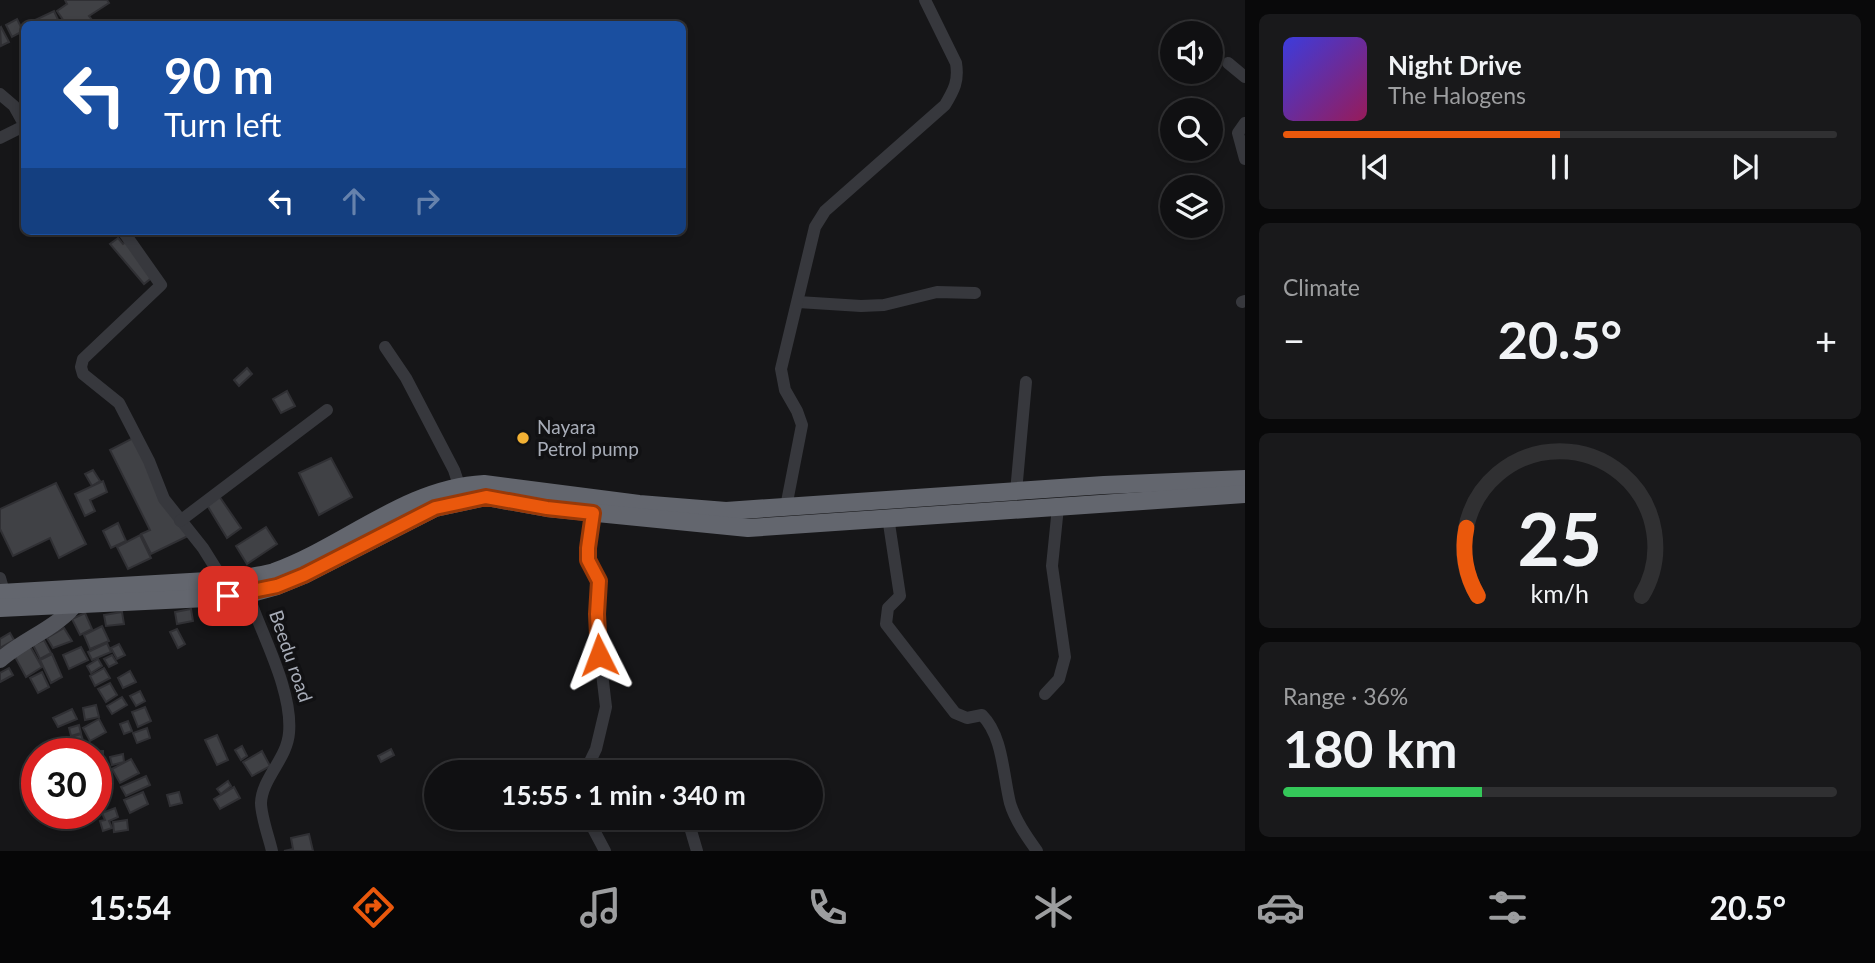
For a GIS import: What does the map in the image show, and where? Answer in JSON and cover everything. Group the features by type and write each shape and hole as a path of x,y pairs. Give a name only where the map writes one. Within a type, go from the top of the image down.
{"highway":[{"path":"78,595 242,579 274,572 429,494 459,485 484,484 726,511 1245,479"},
{"path":"1,593 207,598 248,593 277,586 304,575 435,508 486,497 547,508 748,528 1245,494"}],"main road":[{"path":"0,660 10,650 47,628 78,595"}],"street":[{"path":"786,507 802,425 785,390 781,369 815,227 825,211 945,105 956,87 956,63 925,0"},
{"path":"1228,62 1245,78"},
{"path":"0,94 14,106 21,119"},
{"path":"1245,122 1238,133 1245,159"},
{"path":"0,138 21,127"},
{"path":"126,235 161,285 83,359 83,374 119,403 149,461 164,499 203,548 223,580"},
{"path":"799,302 884,305 937,292 975,293"},
{"path":"385,347 406,378 454,470 459,485"},
{"path":"1016,492 1026,382"},
{"path":"180,521 327,410"},
{"path":"1045,694 1059,679 1065,657 1052,566 1058,507"},
{"path":"591,760 606,707 597,631 599,581 588,560 593,513"},
{"path":"888,517 900,596 888,608 886,624 955,713 967,718 982,715 991,724 1011,806 1037,851"},
{"name":"Beedu road","path":"248,593 256,618 266,636 289,712 289,734 285,752 261,803 272,851"},
{"path":"594,830 605,851"},
{"path":"691,830 697,851"}],"building":[{"path":"65,0 107,0 109,3 89,16 93,21 64,21 57,11 67,4"},
{"path":"54,11 59,21 33,21"},
{"path":"17,19 21,32 12,37 6,25"},
{"path":"0,28 9,42 1,46"},
{"path":"118,238 123,244 127,241 155,275 144,284 110,244"},
{"path":"247,368 252,374 239,386 234,380"},
{"path":"287,391 295,406 281,413 273,399"},
{"path":"137,436 188,536 151,554 141,534 150,530 110,450"},
{"path":"331,458 352,497 319,515 299,473"},
{"path":"93,470 100,481 92,486 85,474"},
{"path":"103,481 107,492 90,500 95,511 85,516 75,494"},
{"path":"56,483 86,544 59,558 50,538 13,556 0,529 0,509"},
{"path":"219,496 241,528 227,538 207,505"},
{"path":"118,523 126,541 111,548 103,531"},
{"path":"266,527 277,544 247,564 236,546"},
{"path":"140,535 151,558 128,569 117,547"},
{"path":"191,609 193,621 177,624 175,612"},
{"path":"122,612 124,624 106,626 104,615"},
{"path":"85,613 92,629 80,635 72,619"},
{"path":"102,626 109,641 90,649 84,635"},
{"path":"64,628 72,641 53,648 47,638"},
{"path":"177,629 185,644 178,648 170,632"},
{"path":"10,633 14,640 0,648 0,639"},
{"path":"44,640 51,653 40,659 33,645"},
{"path":"107,643 111,652 92,660 88,652"},
{"path":"119,644 125,655 117,659 111,648"},
{"path":"30,646 42,667 26,677 14,655"},
{"path":"81,647 88,660 69,669 63,655"},
{"path":"52,654 62,677 51,683 40,660"},
{"path":"112,655 117,663 109,667 104,659"},
{"path":"98,659 102,666 91,673 87,666"},
{"path":"9,668 13,675 0,682 0,673"},
{"path":"104,668 110,678 95,686 90,676"},
{"path":"130,671 136,682 123,688 118,678"},
{"path":"42,672 49,687 38,693 30,678"},
{"path":"110,683 117,695 106,702 98,689"},
{"path":"140,691 145,701 136,706 130,696"},
{"path":"122,697 127,705 112,714 107,706"},
{"path":"96,705 99,717 85,720 83,708"},
{"path":"145,707 151,721 138,727 132,712"},
{"path":"72,709 77,719 58,727 53,718"},
{"path":"99,719 106,732 95,738 88,738 83,728"},
{"path":"128,721 132,731 124,734 120,724"},
{"path":"79,725 81,733 71,736 69,728"},
{"path":"147,728 150,738 137,743 133,733"},
{"path":"217,735 228,760 217,765 205,740"},
{"path":"242,746 247,756 241,760 235,750"},
{"path":"391,749 394,755 381,762 378,756"},
{"path":"262,751 270,766 252,776 243,762"},
{"path":"123,754 124,762 112,765 112,757"},
{"path":"131,759 139,773 120,783 112,769"},
{"path":"146,776 150,785 126,796 121,787"},
{"path":"228,781 231,786 221,794 217,789"},
{"path":"234,787 240,798 220,809 214,799"},
{"path":"143,792 148,804 130,813 124,800"},
{"path":"179,792 182,803 170,806 167,795"},
{"path":"115,808 118,817 112,820 112,809"},
{"path":"127,820 128,830 114,832 113,822"},
{"path":"309,834 313,851 284,851 293,849 291,838"}],"place":[{"name":"Nayara Petrol pump","path":"523,438"}],"route":[{"path":"228,596 277,586 304,575 435,508 486,497 593,513 588,560 599,581 599,655"}]}
